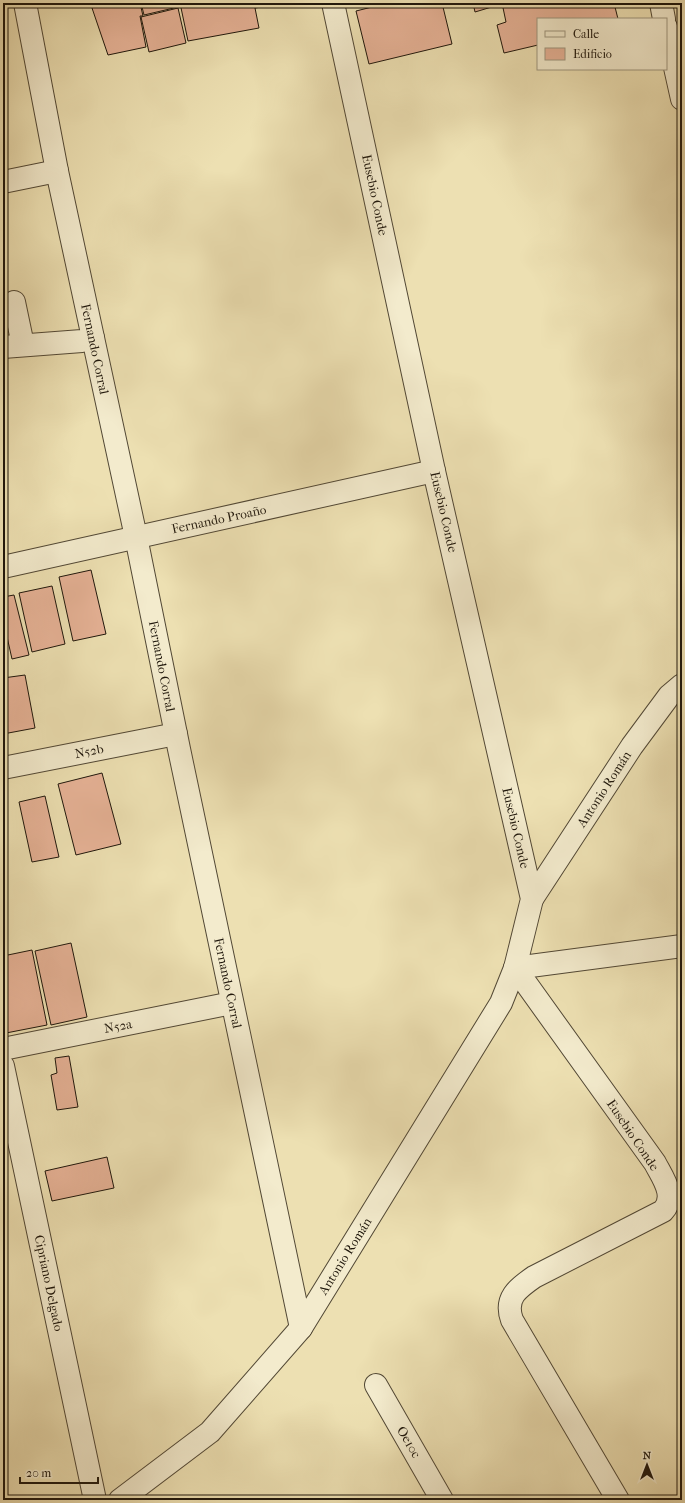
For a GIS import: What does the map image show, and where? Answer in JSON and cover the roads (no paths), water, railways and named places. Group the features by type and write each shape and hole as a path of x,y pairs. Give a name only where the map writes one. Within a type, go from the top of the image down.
{"street":[{"name":"Fernando Corral","path":"25,3 57,171 136,537 301,1328"},
{"name":"Eusebio Conde","path":"333,3 434,471 532,899 515,968 655,1163 668,1193 668,1206 663,1211 534,1276 519,1287 510,1299 510,1314 512,1320 618,1500"},
{"path":"661,3 664,18"},
{"path":"667,31 682,95"},
{"path":"3,182 57,171"},
{"path":"14,302 13,346 82,341 93,338"},
{"name":"Fernando Proaño","path":"3,567 434,471"},
{"name":"Antonio Román","path":"532,899 632,746 669,696 682,685"},
{"name":"N52b","path":"3,768 176,734"},
{"path":"515,968 682,946"},
{"name":"Antonio Román","path":"120,1500 210,1432 301,1328 501,1003 515,968"},
{"name":"N52a","path":"3,1049 232,1003"},
{"name":"Cipriano Delgado","path":"3,1066 94,1500"},
{"name":"Oe10c","path":"376,1385 442,1500"}]}
